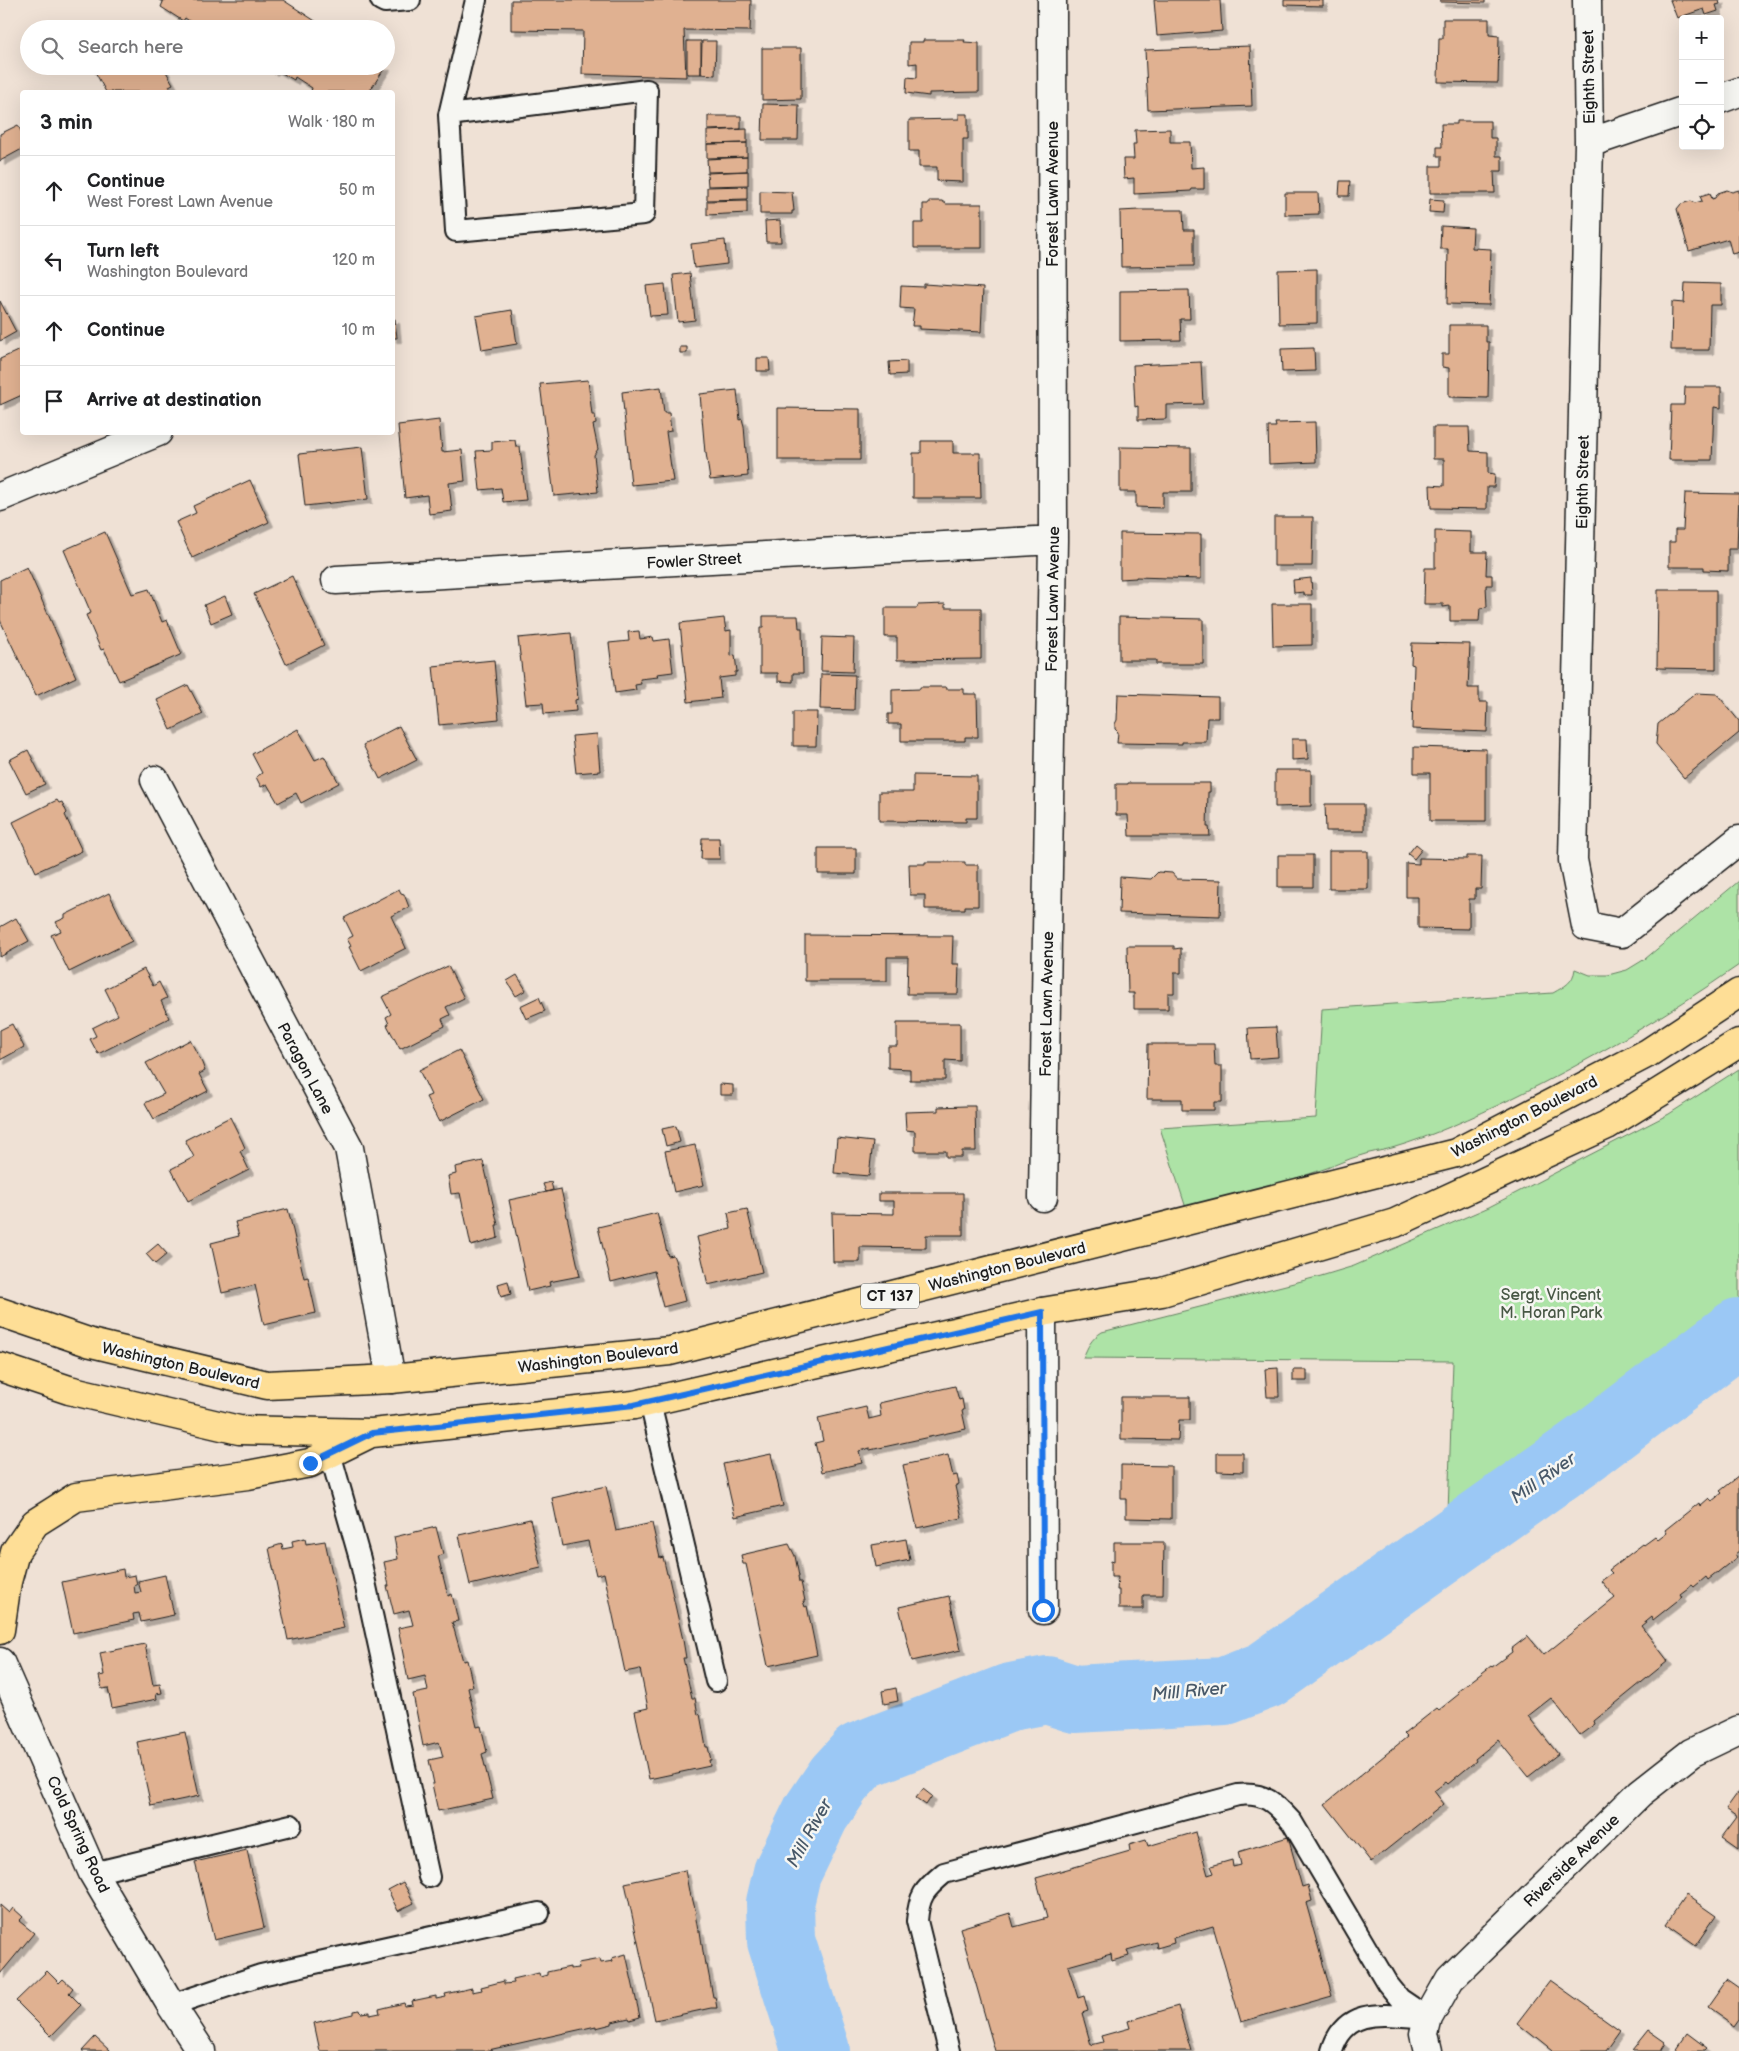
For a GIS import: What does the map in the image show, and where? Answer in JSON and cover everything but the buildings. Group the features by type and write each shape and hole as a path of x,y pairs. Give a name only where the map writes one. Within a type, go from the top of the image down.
{"main road":[{"name":"Washington Boulevard","path":"0,1312 91,1343 268,1385 391,1379 670,1351 1456,1153 1648,1053 1739,993"},
{"path":"0,1367 69,1390 239,1430 372,1433 634,1405 1042,1312 1162,1292 1394,1222 1607,1125 1739,1043"},
{"path":"0,1630 7,1582 9,1546 35,1523 76,1497 248,1475 310,1463 372,1433"}],"street":[{"name":"Forest Lawn Avenue","path":"1043,1197 1052,540 1052,0"},
{"name":"Eighth Street","path":"1588,0 1589,143 1573,860 1586,926 1622,933 1739,840"},
{"path":"1724,98 1739,92"},
{"path":"1589,143 1679,113"},
{"path":"0,497 151,435"},
{"name":"Fowler Street","path":"336,580 1052,540"},
{"name":"Paragon Lane","path":"155,780 348,1148 391,1379"},
{"path":"1042,1312 1043,1610"},
{"name":"Cold Spring Road","path":"0,1662 94,1873 201,2051"},
{"name":"Riverside Avenue","path":"1428,2018 1450,1978 1640,1793 1691,1753 1739,1730"},
{"path":"1428,2018 1424,2034 1428,2051"}],"lane":[{"path":"381,0 385,2 410,0"},
{"path":"450,115 647,90 644,214 456,231 450,115 476,0"},
{"path":"650,1402 716,1681"},
{"path":"330,1453 360,1559 429,1877"},
{"path":"950,2051 918,1921 919,1902 928,1886 944,1873 1238,1795 1253,1793 1276,1804 1292,1822 1388,1983 1400,1999 1428,2018"},
{"path":"94,1873 291,1825"},
{"path":"171,2004 261,1975 539,1913"},
{"path":"1332,2051 1334,2044 1344,2029 1357,2019 1374,2014 1428,2018"}],"green space":[{"path":"1739,881 1739,965 1684,1002 1628,1036 1541,1084 1438,1132 1392,1148 1367,1153 1275,1185 1186,1208 1160,1128 1316,1118 1322,1009 1553,993 1570,981 1575,969 1590,975 1608,975 1627,970 1645,959"},
{"name":"Sergt. Vincent M. Horan Park","path":"1739,1069 1739,1299 1640,1380 1448,1513 1453,1361 1083,1358 1090,1343 1102,1332 1354,1266 1489,1207 1669,1114"}],"waterway":[{"name":"Mill River","path":"816,2051 781,1941 780,1903 787,1873 816,1813 839,1779 860,1756 1011,1697 1047,1690 1075,1699 1225,1691 1266,1675 1586,1448 1739,1332"}],"route":[{"path":"310,1463 372,1433 634,1405 1042,1312 1043,1610"}]}
